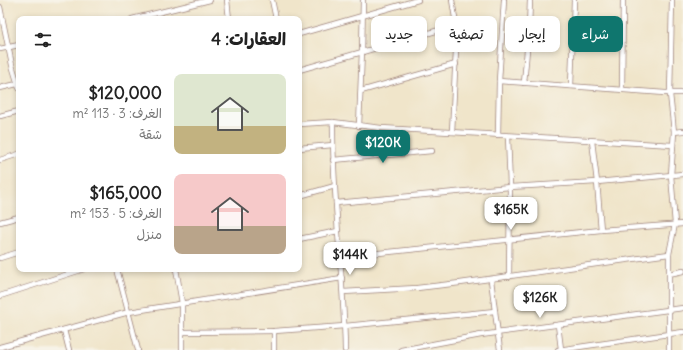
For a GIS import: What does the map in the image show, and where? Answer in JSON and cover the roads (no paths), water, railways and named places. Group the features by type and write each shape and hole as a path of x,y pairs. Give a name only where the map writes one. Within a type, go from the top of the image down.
{"street":[{"path":"153,16 210,0"},
{"path":"227,0 229,16"},
{"path":"272,0 275,16"},
{"path":"359,126 363,0"},
{"path":"302,33 418,0"},
{"path":"452,0 454,16"},
{"path":"498,135 499,81 504,0"},
{"path":"524,83 530,0"},
{"path":"572,86 574,0"},
{"path":"622,90 623,0"},
{"path":"670,350 669,274 670,254 675,224 671,175 674,132 670,94 672,0"},
{"path":"0,7 16,78"},
{"path":"302,69 435,31"},
{"path":"0,49 16,46"},
{"path":"452,132 456,52"},
{"path":"361,91 456,64"},
{"path":"499,81 670,94 683,93"},
{"path":"0,88 16,86"},
{"path":"0,116 16,112"},
{"path":"333,122 333,160 343,292 345,350"},
{"path":"302,124 333,122 381,128 673,146"},
{"path":"674,132 683,131"},
{"path":"508,136 510,187 509,277"},
{"path":"592,140 601,230"},
{"path":"302,148 333,145"},
{"path":"333,160 432,151"},
{"path":"0,160 16,155"},
{"path":"336,203 510,187 597,182 683,174"},
{"path":"302,195 335,186"},
{"path":"0,222 16,218"},
{"path":"340,257 510,239 528,239 601,230 683,224"},
{"path":"302,238 338,231"},
{"path":"0,258 16,253"},
{"path":"343,292 417,288 491,280 670,254"},
{"path":"0,296 75,272"},
{"path":"118,272 138,350"},
{"path":"177,272 182,304 183,332 181,350"},
{"path":"669,274 683,272"},
{"path":"0,347 129,312 342,278"},
{"path":"491,280 500,350"},
{"path":"401,350 421,349 498,332 683,308"},
{"path":"183,332 274,331 345,326 495,311"},
{"path":"558,325 559,350 683,332"},
{"path":"64,330 69,350"},
{"path":"274,331 274,350"}]}
